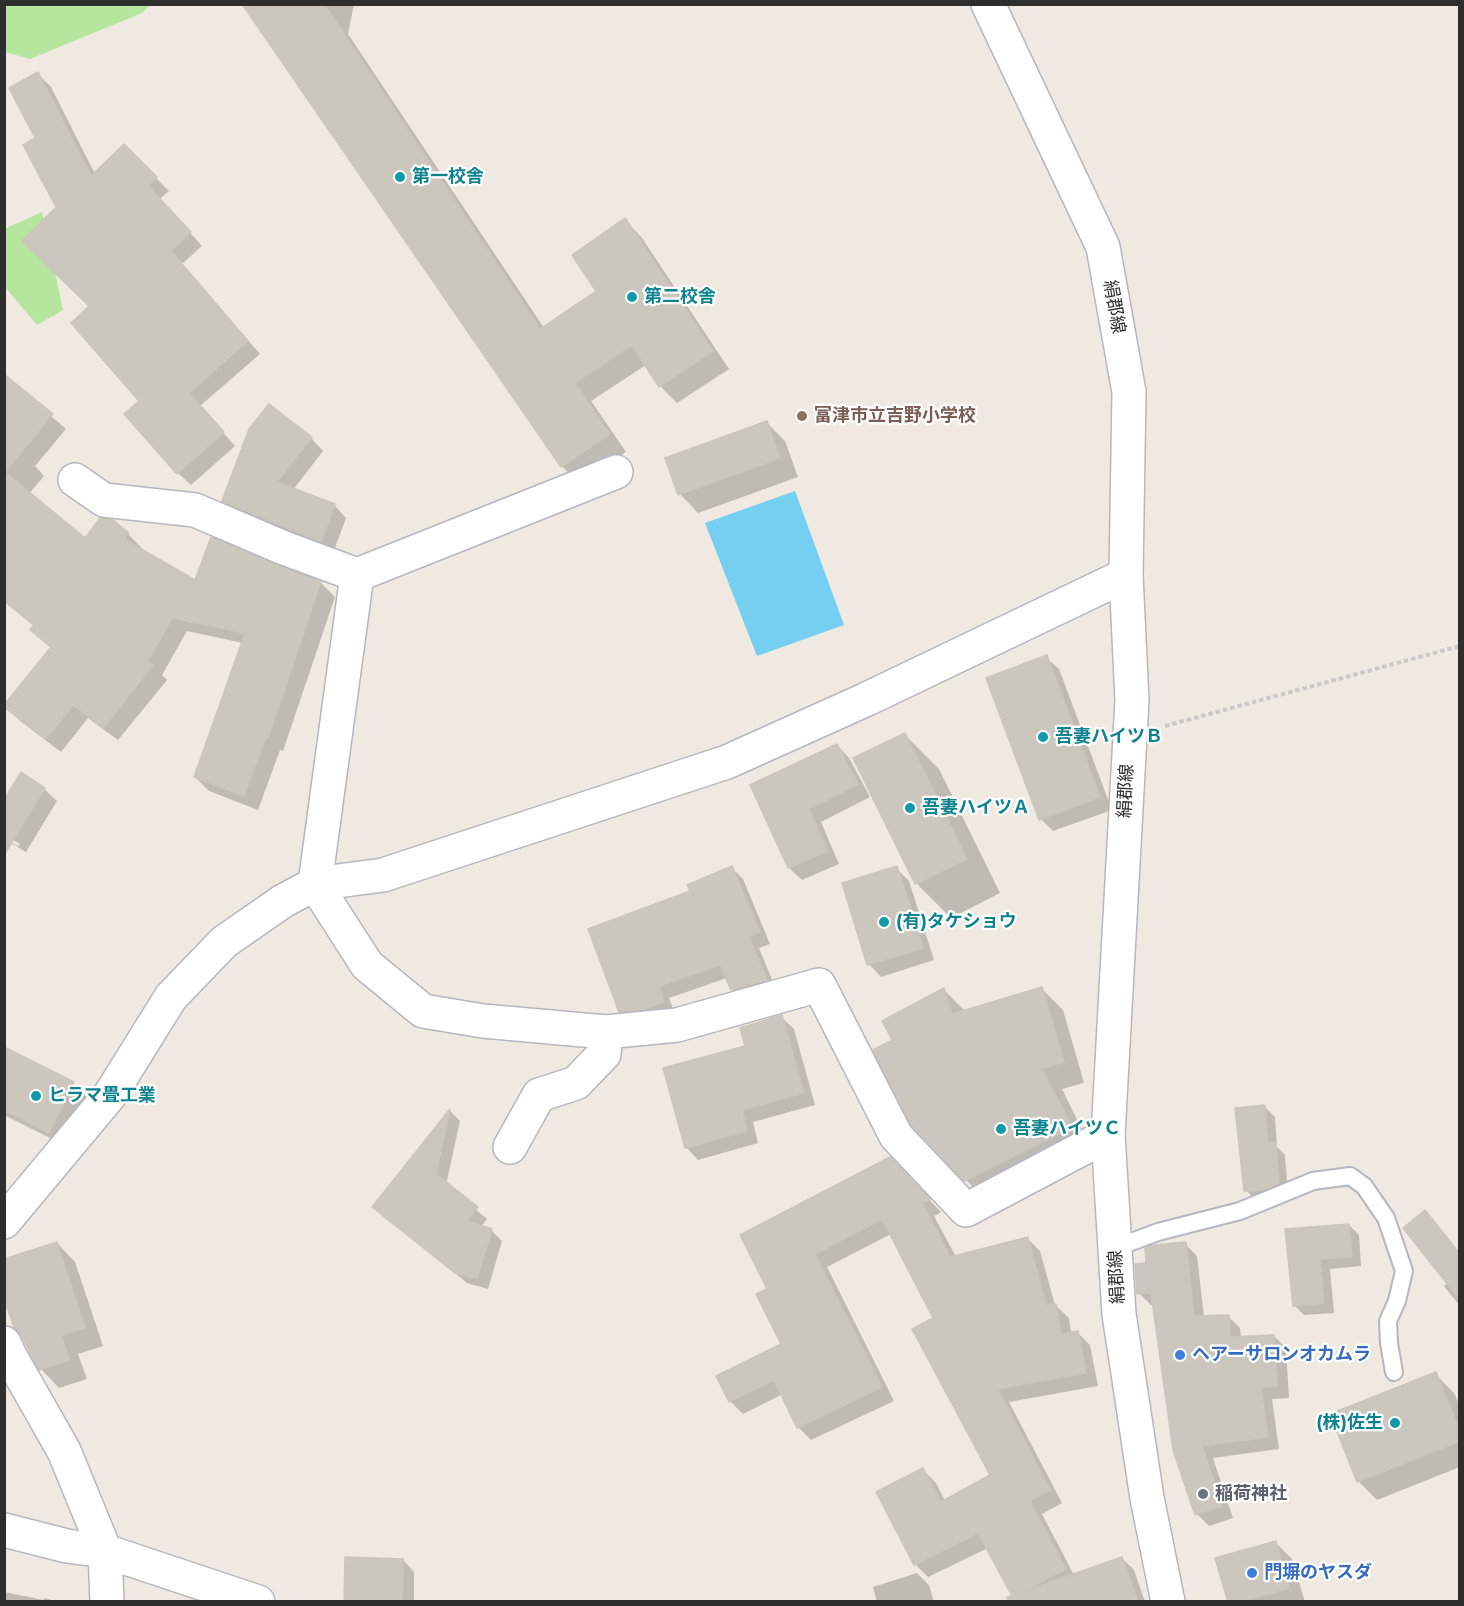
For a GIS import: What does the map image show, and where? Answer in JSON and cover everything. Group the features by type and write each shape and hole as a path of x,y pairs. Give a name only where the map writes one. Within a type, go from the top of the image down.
{"street":[{"name":"絹郡線","path":"988,4 1103,247 1129,392 1126,575 1132,700 1108,1135 1120,1326 1147,1498 1168,1602"},
{"path":"75,480 104,500 195,510 284,548 357,575 616,472"},
{"path":"357,575 315,884 367,965 423,1011 483,1021 606,1032 677,1025 819,985 896,1136 966,1210 1108,1135"},
{"path":"4,1222 110,1095 171,997 224,942 283,901 315,884 383,875 727,762 867,699 1126,575"},
{"path":"510,1147 539,1095 576,1083 604,1054 606,1032"},
{"path":"4,1343 9,1356 64,1451 105,1551 107,1602"},
{"path":"4,1530 67,1546 105,1551 258,1602"}],"lane":[{"path":"1115,1248 1158,1232 1240,1211 1313,1181 1350,1176 1364,1186 1386,1218 1404,1271 1397,1301 1388,1321 1394,1372"}],"path":[{"path":"1129,735 1460,646"}],"green space":[{"path":"4,5 150,5 142,13 30,59 5,52"},
{"path":"42,212 63,310 37,325 5,287 4,229"}],"water":[{"path":"795,491 844,625 757,656 705,523"}],"building":[{"name":"第一校舎","path":"242,4 324,4 540,329 596,291 572,255 625,218 713,351 659,387 632,345 575,383 610,434 561,467"},
{"path":"38,72 91,176 124,144 157,177 148,186 191,232 171,251 248,341 189,393 224,432 177,474 124,414 139,401 71,323 89,306 22,241 56,207 23,145 35,138 9,88"},
{"path":"4,374 53,414 5,472 85,538 100,518 113,520 129,533 124,539 195,580 211,537 321,582 268,738 266,737 244,796 194,777 245,633 172,618 148,661 153,665 103,728 73,705 46,739 4,707 51,647 30,630 34,625 4,601"},
{"path":"269,404 312,437 277,482 335,504 321,542 222,501 249,429"},
{"path":"767,421 780,458 678,495 665,458"},
{"name":"吾妻ハイツＢ","path":"1047,655 1100,797 1039,820 986,678"},
{"name":"吾妻ハイツＡ","path":"905,733 967,859 915,884 853,758"},
{"path":"837,744 858,784 809,809 828,851 788,868 750,785"},
{"path":"21,772 45,788 4,855 4,800"},
{"path":"732,866 760,932 749,937 767,980 731,990 720,965 659,986 664,1002 644,1009 619,1012 588,929 690,891 687,885"},
{"name":"(有)タケショウ","path":"897,866 923,948 867,965 842,883"},
{"path":"1042,987 1064,1062 1042,1069 1072,1127 964,1181 911,1125 873,1050 892,1040 882,1021 944,988 952,1014"},
{"path":"782,1015 804,1093 742,1110 747,1131 685,1148 663,1068 745,1046 740,1028"},
{"name":"ヒラマ畳工業","path":"4,1047 74,1082 49,1133 4,1110"},
{"path":"1265,1105 1268,1144 1276,1143 1279,1184 1265,1190 1244,1191 1235,1108"},
{"path":"450,1109 436,1174 478,1207 467,1221 492,1229 477,1279 455,1273 372,1207"},
{"path":"890,1157 930,1199 922,1202 950,1257 1028,1237 1046,1305 1056,1304 1061,1334 1078,1331 1086,1373 998,1389 1050,1490 1030,1501 1066,1569 1022,1592 1122,1557 1138,1602 1008,1602 1007,1597 1012,1596 978,1533 914,1565 876,1492 923,1468 941,1502 990,1475 912,1329 933,1318 882,1219 815,1254 882,1387 797,1428 774,1380 729,1402 716,1376 781,1344 756,1294 767,1289 740,1235"},
{"path":"1425,1210 1460,1254 1460,1300 1403,1228"},
{"path":"1349,1224 1352,1257 1320,1259 1324,1303 1293,1306 1285,1229"},
{"path":"57,1242 85,1328 61,1335 69,1360 39,1370 21,1335 14,1327 4,1299 4,1259"},
{"path":"1186,1242 1194,1316 1229,1315 1230,1337 1274,1335 1277,1386 1261,1387 1268,1437 1202,1446 1222,1506 1195,1515 1173,1450 1151,1293 1137,1294 1135,1264 1146,1263 1145,1248"},
{"name":"(株)佐生","path":"1436,1372 1460,1432 1460,1441 1357,1482 1330,1414"},
{"name":"門塀のヤスダ","path":"1276,1541 1289,1588 1241,1602 1228,1602 1215,1558"},
{"path":"345,1557 403,1559 402,1602 344,1602"}],"place":[{"name":"第一校舎","path":"400,177"},
{"name":"第二校舎","path":"632,297"},
{"name":"富津市立吉野小学校","path":"802,416"},
{"name":"吾妻ハイツＢ","path":"1043,737"},
{"name":"吾妻ハイツＡ","path":"910,808"},
{"name":"(有)タケショウ","path":"884,922"},
{"name":"ヒラマ畳工業","path":"36,1096"},
{"name":"吾妻ハイツＣ","path":"1001,1129"},
{"name":"ヘアーサロンオカムラ","path":"1180,1355"},
{"name":"(株)佐生","path":"1395,1423"},
{"name":"稲荷神社","path":"1203,1494"},
{"name":"門塀のヤスダ","path":"1252,1573"}]}
